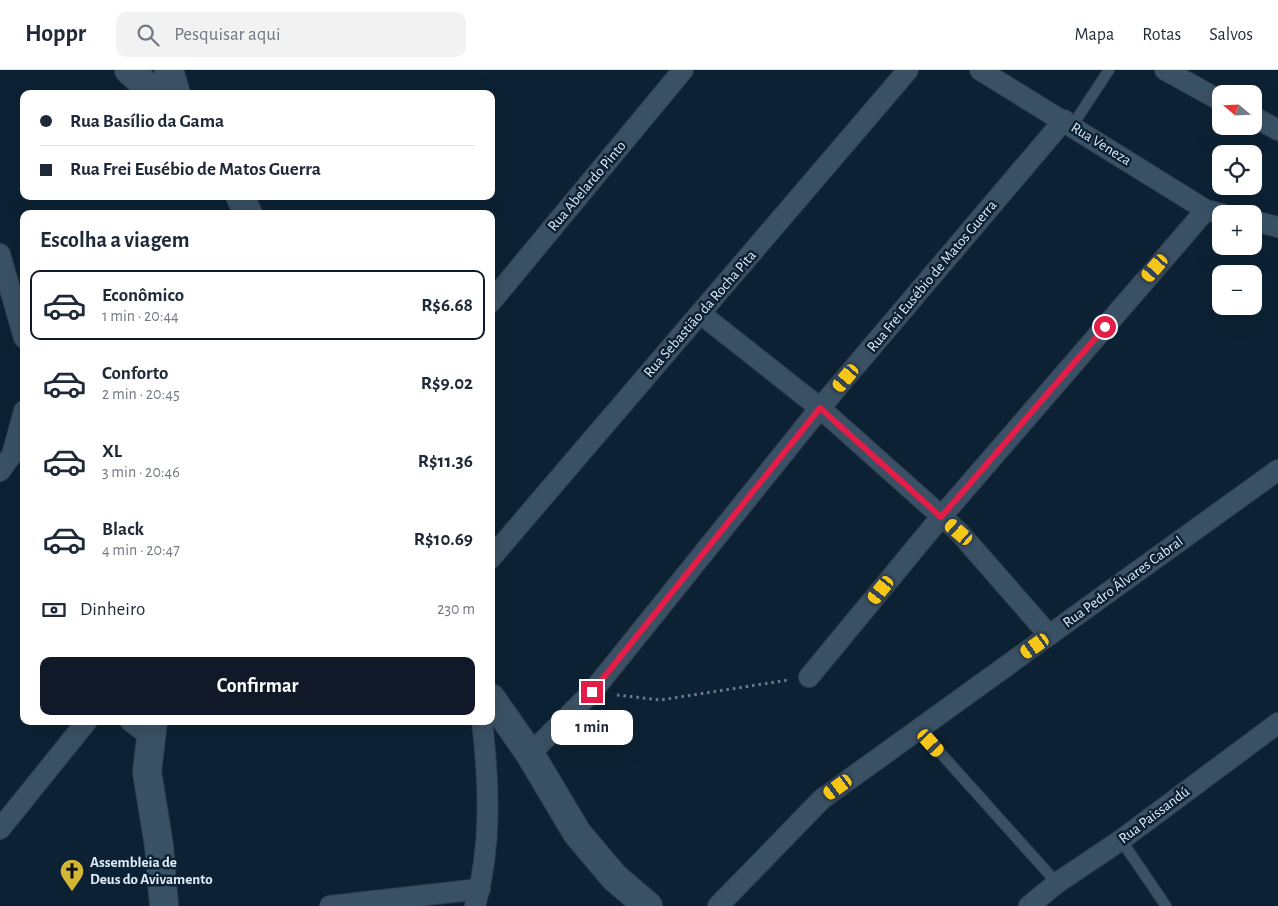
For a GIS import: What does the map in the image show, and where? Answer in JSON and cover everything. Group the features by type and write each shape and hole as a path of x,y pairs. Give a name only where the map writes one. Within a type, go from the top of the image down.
{"main road":[{"path":"129,70 152,90"},
{"path":"169,70 175,90"},
{"path":"495,704 530,754 577,833 615,878 648,906"},
{"path":"144,726 147,772 159,846 164,906"}],"street":[{"name":"Rua Abelardo Pinto","path":"495,297 683,70"},
{"name":"Rua Sebastião da Rocha Pita","path":"495,553 908,70"},
{"name":"Rua Veneza","path":"980,70 1212,211"},
{"path":"1165,70 1212,96"},
{"path":"1262,121 1278,130"},
{"name":"Rua Frei Eusébio de Matos Guerra","path":"530,754 592,692 820,408 1068,123"},
{"path":"809,677 941,517 1212,214"},
{"path":"1262,223 1278,227"},
{"path":"0,254 20,324"},
{"path":"701,314 820,408 959,532 1049,635"},
{"path":"0,471 12,455 20,426"},
{"name":"Rua Pedro Álvares Cabral","path":"718,906 822,799 1278,470"},
{"name":"Rua Paissandú","path":"1029,906 1057,883 1121,840 1278,723"},
{"path":"0,829 84,725"},
{"path":"330,906 477,898 488,838 486,759 482,725"}],"lane":[{"path":"1068,123 1109,70"},
{"path":"919,729 1057,883"},
{"path":"1121,840 1166,906"}],"path":[{"path":"592,692 660,700 809,677"}],"place":[{"name":"Assembleia de Deus do Avivamento","path":"72,892"}],"route":[{"path":"592,692 820,408 941,517 1105,327"}]}
